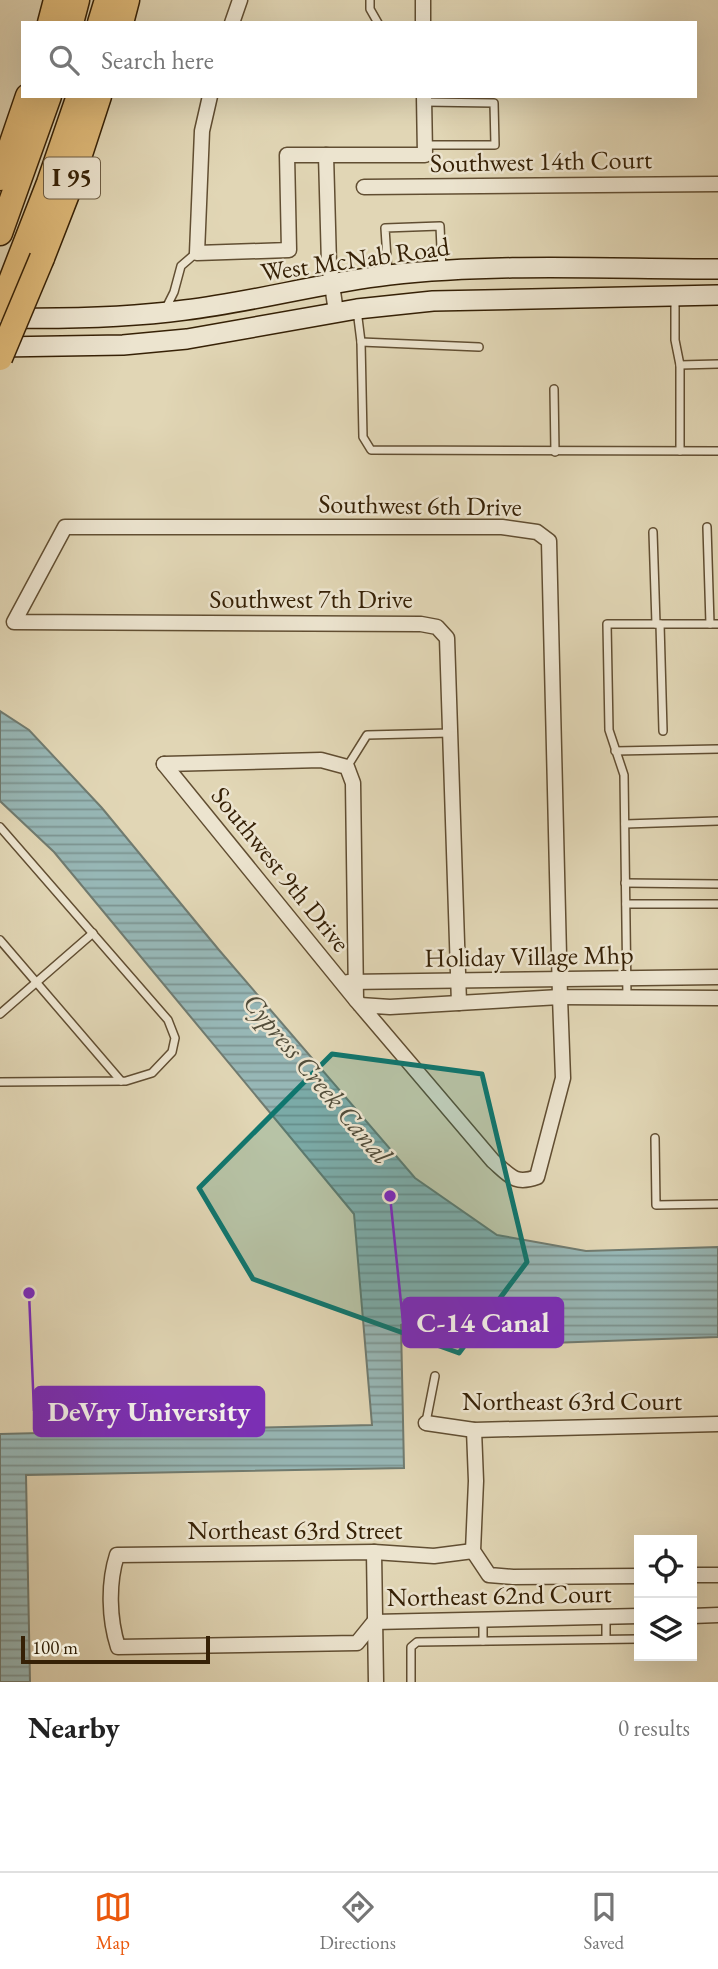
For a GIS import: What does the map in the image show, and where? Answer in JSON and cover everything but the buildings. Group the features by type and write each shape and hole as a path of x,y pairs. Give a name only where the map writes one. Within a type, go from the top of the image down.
{"highway":[{"path":"51,21 56,0"},
{"path":"72,21 77,0"},
{"path":"101,21 107,0"},
{"path":"122,21 127,0"},
{"name":"I 95","path":"0,178 27,98"},
{"path":"0,233 47,98"},
{"path":"0,309 31,258 78,98"},
{"name":"I 95","path":"0,358 31,258 67,194 98,98"}],"main road":[{"name":"West McNab Road","path":"0,318 90,318 162,313 388,275 442,271 718,269"},
{"name":"West McNab Road","path":"0,347 123,345 177,340 357,309 466,299 718,295"}],"street":[{"path":"233,21 240,0"},
{"path":"423,0 424,21"},
{"path":"210,98 202,131 197,253 289,250 287,155 425,155 424,99"},
{"path":"326,155 331,284 336,312"},
{"name":"Southwest 14th Court","path":"364,187 718,184"},
{"name":"Southwest 6th Drive","path":"14,622 65,527 502,527 537,532 549,541 560,997"},
{"name":"Southwest 7th Drive","path":"14,622 421,624 437,627 446,638 448,647 459,1003"},
{"name":"Southwest 9th Drive","path":"347,767 321,760 164,764 348,982 358,1002"},
{"path":"347,767 352,783 348,982"},
{"name":"Holiday Village Mhp","path":"348,982 718,977"},
{"name":"Holiday Village Mhp","path":"358,1002 493,1161 512,1178 524,1182 537,1177 563,1078 560,997"},
{"name":"Holiday Village Mhp","path":"358,1002 390,1007 560,997 718,998"},
{"name":"Northeast 63rd Court","path":"426,1423 474,1430 718,1424"},
{"path":"474,1430 476,1481 472,1550 489,1575 634,1576"},
{"name":"Northeast 63rd Street","path":"118,1647 112,1629 111,1572 117,1555 374,1552 434,1556 472,1550"},
{"path":"374,1552 376,1682"},
{"path":"697,1575 718,1575"},
{"path":"697,1616 718,1615"},
{"name":"Northeast 62nd Court","path":"118,1647 357,1643 374,1622 634,1616"}],"lane":[{"path":"370,0 370,9 377,21"},
{"path":"424,99 494,103 495,145 424,145"},
{"path":"388,275 385,228 440,226 442,271"},
{"path":"162,313 170,302 181,266 197,253"},
{"path":"675,295 675,340 680,365 680,451"},
{"path":"357,309 361,342 363,437 371,450 718,451"},
{"path":"361,342 479,347"},
{"path":"680,365 718,364"},
{"path":"554,389 555,452"},
{"path":"628,998 624,775 609,730 607,624 714,624 708,527"},
{"path":"653,532 663,731"},
{"path":"347,767 368,735 450,733"},
{"path":"615,751 718,749"},
{"path":"625,824 718,821"},
{"path":"0,827 168,1020 175,1038 172,1052 152,1073 121,1081 0,1082"},
{"path":"625,883 718,884"},
{"path":"626,904 718,904"},
{"path":"0,1014 93,933"},
{"path":"0,940 121,1081"},
{"path":"655,1138 656,1205 718,1204"},
{"path":"426,1423 435,1376"},
{"path":"606,1617 606,1639"},
{"path":"483,1620 483,1641"},
{"path":"411,1682 411,1647 417,1642 634,1639"}],"highlighted area":[{"path":"332,1054 482,1074 527,1262 459,1353 253,1279 199,1188"}],"water":[{"name":"Cypress Creek Canal","path":"0,711 29,730 102,808 219,950 415,1178 497,1235 586,1251 718,1247 718,1337 495,1345 426,1314 401,1325 404,1468 26,1475 30,1682 0,1682 0,1434 372,1425 354,1214 54,852 0,801"}],"place":[{"name":"C-14 Canal","path":"390,1196"},
{"name":"DeVry University","path":"29,1293"}]}
